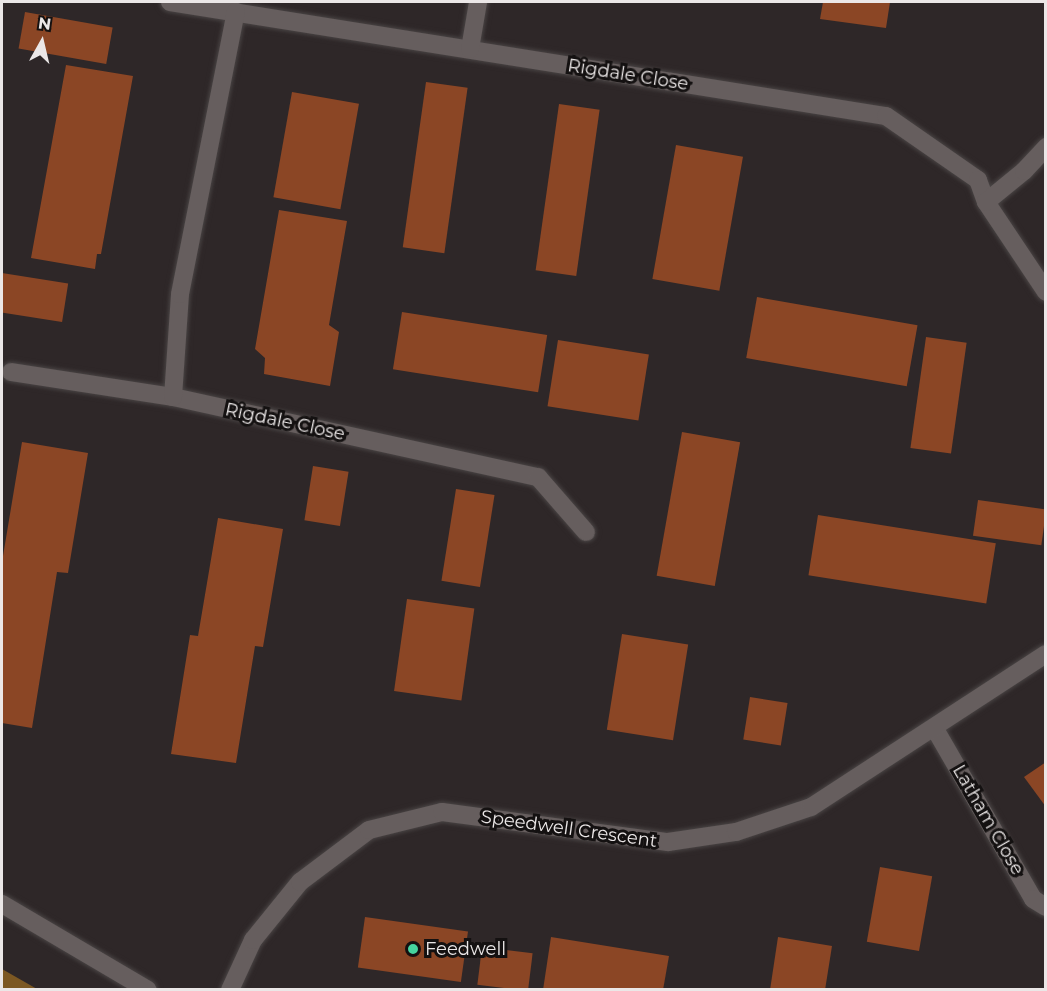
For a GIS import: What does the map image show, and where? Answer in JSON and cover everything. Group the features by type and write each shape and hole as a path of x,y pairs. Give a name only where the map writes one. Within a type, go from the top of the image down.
{"street":[{"name":"Rigdale Close","path":"170,2 886,116 978,180 986,202 1046,292"},
{"path":"470,49 478,2"},
{"path":"172,398 180,294 236,11"},
{"path":"986,202 1024,171 1046,147"},
{"name":"Rigdale Close","path":"11,372 172,398 538,477 586,532"},
{"name":"Speedwell Crescent","path":"231,990 253,940 300,882 369,830 442,812 668,842 736,832 811,807 935,729 1046,654"},
{"name":"Latham Close","path":"935,729 1033,899 1046,906"},
{"path":"2,904 148,990"}],"shaded area":[{"path":"2,969 37,989 2,989"}],"building":[{"path":"823,2 890,2 886,28 820,19"},
{"path":"25,12 113,27 106,64 19,48"},
{"path":"66,65 133,76 101,254 97,254 95,269 31,258"},
{"path":"426,82 468,88 444,253 403,247"},
{"path":"292,92 359,104 340,209 273,197"},
{"path":"559,104 600,110 576,276 536,270"},
{"path":"676,145 743,157 719,291 652,279"},
{"path":"279,210 347,221 329,325 339,332 330,386 264,374 265,358 255,349"},
{"path":"2,273 68,283 62,322 2,312"},
{"path":"757,297 918,325 907,386 746,358"},
{"path":"402,312 547,335 538,392 393,369"},
{"path":"926,337 967,343 951,454 910,448"},
{"path":"558,340 649,354 638,421 548,406"},
{"path":"682,432 740,442 715,586 657,576"},
{"path":"22,442 88,453 68,573 57,572 32,728 2,723 2,562"},
{"path":"313,466 349,472 340,526 304,520"},
{"path":"456,489 495,495 480,587 441,581"},
{"path":"978,500 1046,510 1041,545 973,536"},
{"path":"818,515 996,543 986,603 808,575"},
{"path":"218,518 283,529 263,647 255,646 236,763 171,754 190,635 198,636"},
{"path":"407,599 474,608 461,701 394,691"},
{"path":"622,634 688,644 673,740 607,730"},
{"path":"750,697 788,703 781,745 743,739"},
{"path":"1046,762 1046,807 1024,777"},
{"path":"880,867 932,876 919,951 867,942"},
{"name":"Feedwell","path":"365,917 468,931 461,982 358,968"},
{"path":"551,937 669,956 663,990 543,990"},
{"path":"778,937 832,946 825,990 770,990"},
{"path":"482,947 533,953 528,990 477,985"}],"place":[{"name":"Feedwell","path":"413,949"}]}
